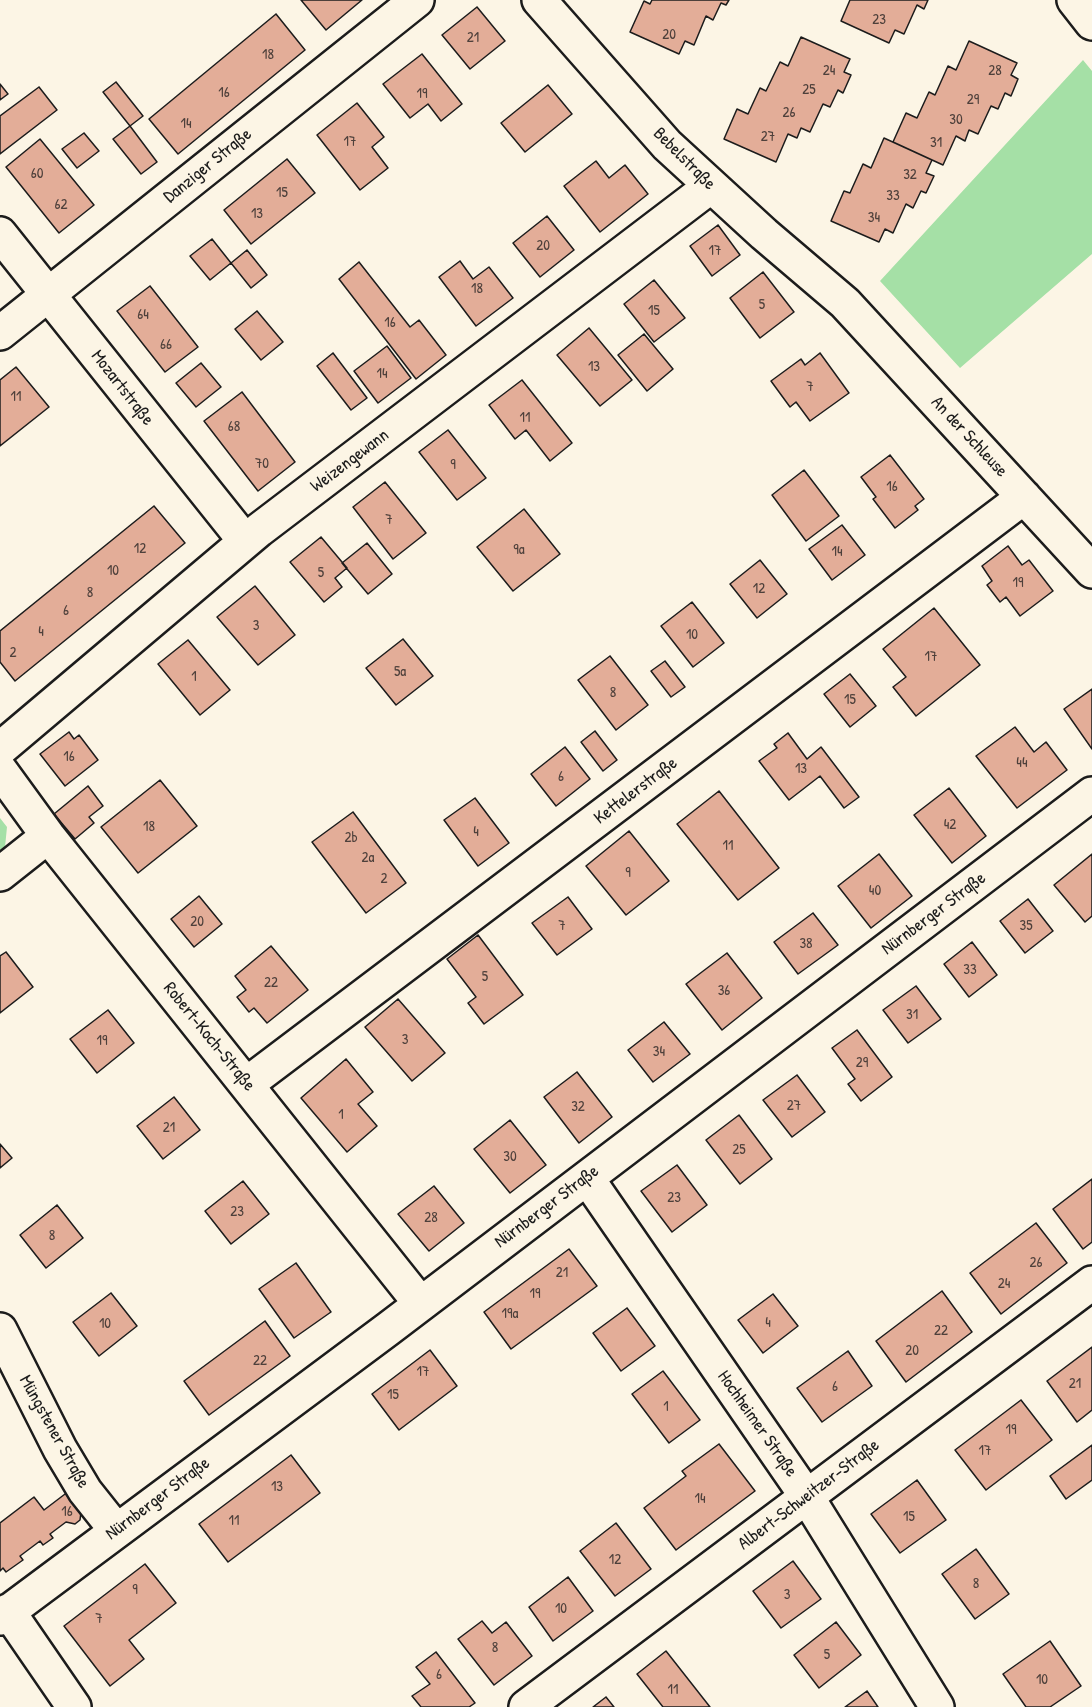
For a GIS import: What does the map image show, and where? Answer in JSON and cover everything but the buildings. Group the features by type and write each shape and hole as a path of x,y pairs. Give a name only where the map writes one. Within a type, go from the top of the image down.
{"street":[{"name":"Danziger Straße","path":"0,333 417,0"},
{"name":"Bebelstraße","path":"539,0 667,145 845,303"},
{"path":"1074,0 1092,23"},
{"name":"Weizengewann","path":"0,748 245,542 711,186"},
{"name":"Mozartstraße","path":"0,234 245,542"},
{"name":"An der Schleuse","path":"845,303 1092,571"},
{"name":"Kettelerstraße","path":"247,1084 1024,497"},
{"name":"Robert-Koch-Straße","path":"0,770 48,836 420,1303"},
{"name":"Nürnberger Straße","path":"4,1615 587,1178 1092,794"},
{"path":"0,874 48,836"},
{"name":"Hochheimer Straße","path":"587,1178 807,1497 937,1707"},
{"name":"Albert-Schweitzer-Straße","path":"526,1707 1092,1283"},
{"name":"Müngstener Straße","path":"0,1330 60,1449 85,1491 116,1530"},
{"path":"4,1615 74,1707"}],"green space":[{"path":"1083,60 1092,71 1092,254 960,368 880,281"},
{"path":"0,818 7,827 5,847 0,851"}]}
